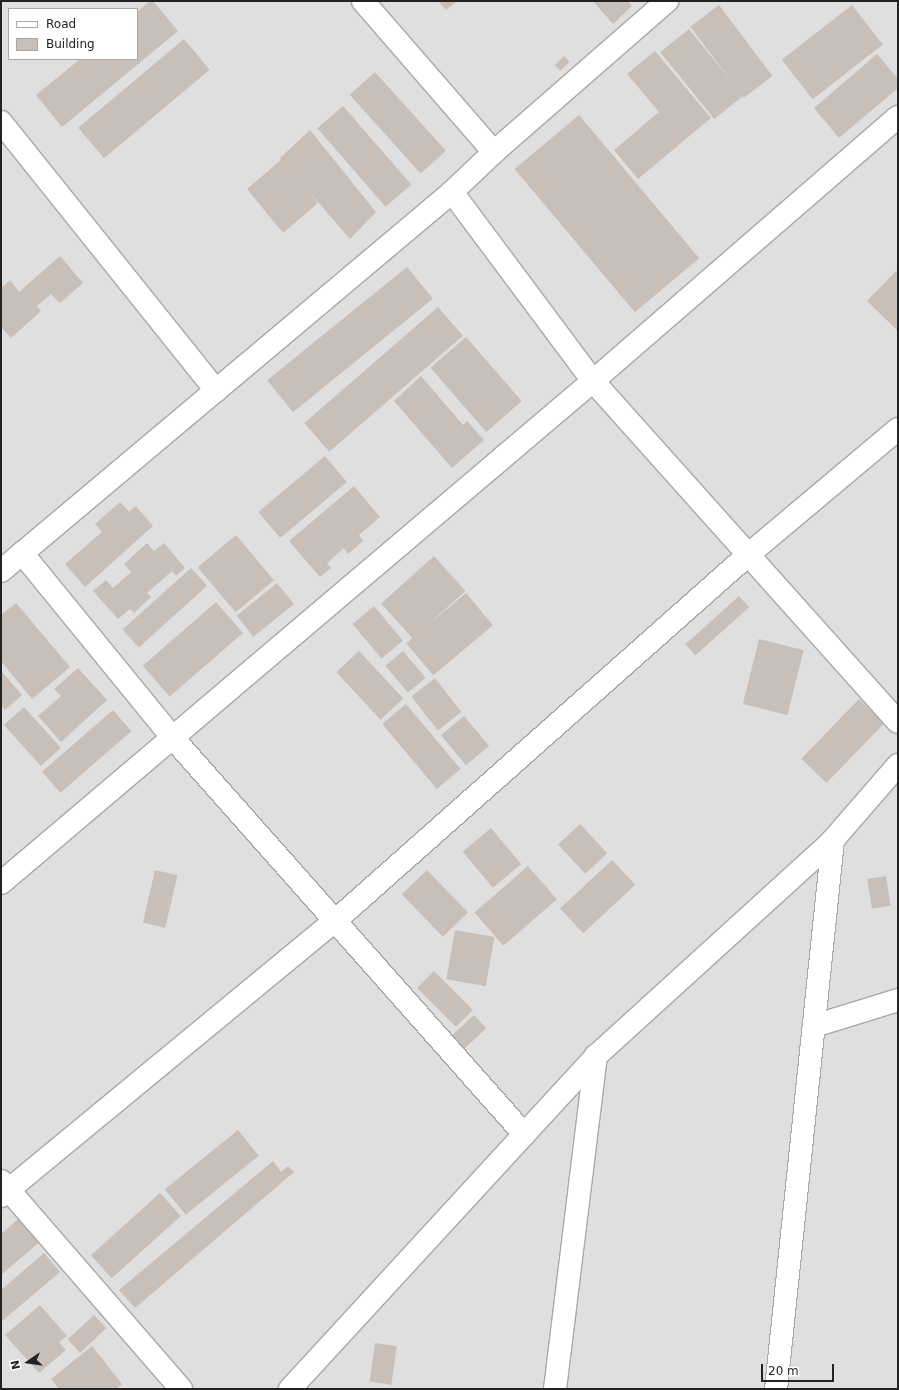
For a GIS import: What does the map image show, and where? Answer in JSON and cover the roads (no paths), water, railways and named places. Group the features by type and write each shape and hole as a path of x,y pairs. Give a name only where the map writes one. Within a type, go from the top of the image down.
{"street":[{"path":"363,1 494,152"},
{"path":"1,571 452,192 494,152 667,1"},
{"path":"1,883 593,381 898,117"},
{"path":"1,122 216,390"},
{"path":"452,192 593,381 898,722"},
{"path":"181,1389 3,1188 335,921 749,554 898,429"},
{"path":"22,553 172,738 524,1134"},
{"path":"290,1389 596,1056 833,840 898,765"},
{"path":"776,1389 833,840"},
{"path":"814,1026 898,1000"},
{"path":"556,1389 596,1056"}]}
